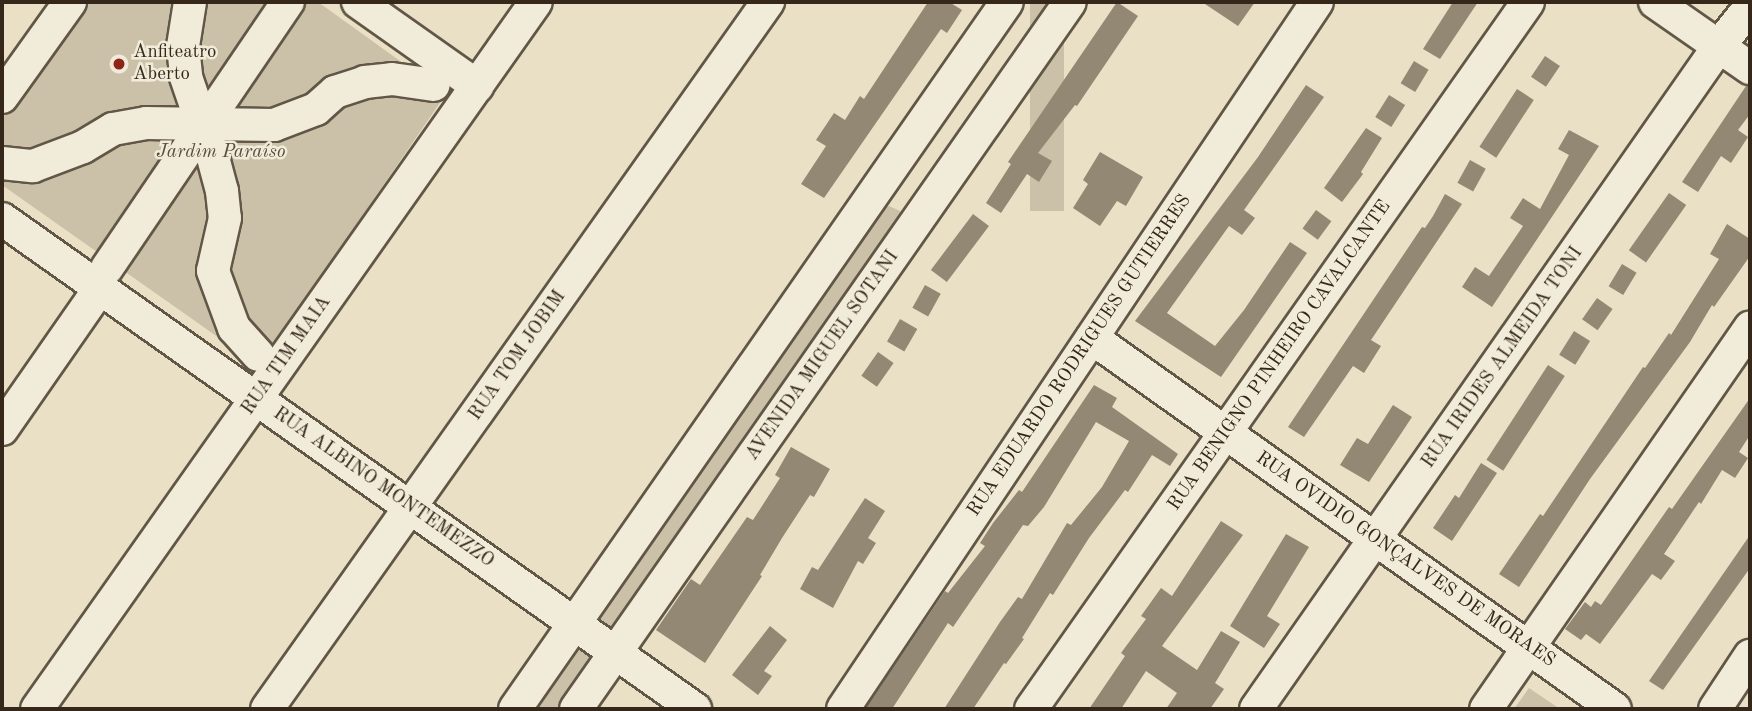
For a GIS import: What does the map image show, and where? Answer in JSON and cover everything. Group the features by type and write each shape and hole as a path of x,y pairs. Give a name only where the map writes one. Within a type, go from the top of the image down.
{"street":[{"path":"2,97 70,2"},
{"path":"190,2 183,46 186,77 222,191 225,218 213,271 234,328 258,355"},
{"path":"2,429 203,124 288,2"},
{"path":"358,2 477,86"},
{"name":"RUA TIM MAIA","path":"37,709 536,2"},
{"name":"RUA TOM JOBIM","path":"267,709 768,2"},
{"path":"515,709 1007,2"},
{"name":"AVENIDA MIGUEL SOTANI","path":"576,709 1070,2"},
{"name":"RUA EDUARDO RODRIGUES GUTIERRES","path":"843,709 1317,2"},
{"name":"RUA BENIGNO PINHEIRO CAVALCANTE","path":"1031,709 1528,2"},
{"path":"1655,2 1750,68"},
{"name":"RUA IRIDES ALMEIDA TONI","path":"1256,709 1377,540 1742,12"},
{"path":"2,163 33,166 55,159 113,129 146,123 274,125 316,110 335,92 365,82 392,79 434,85"},
{"path":"881,183 924,211"},
{"name":"RUA ALBINO MONTEMEZZO","path":"2,219 104,278 256,399 695,709"},
{"path":"1486,709 1750,328"},
{"name":"RUA OVIDIO GONÇALVES DE MORAES","path":"1092,338 1615,709"},
{"path":"1715,709 1750,656"}],"green space":[{"name":"Jardim Paraíso","path":"86,2 318,2 446,94 259,366 2,185 2,119"},
{"path":"1030,2 1064,2 1064,211 1030,211"},
{"path":"889,206 900,211 906,219 615,631 608,630 597,620 598,611 882,210"},
{"path":"583,647 594,654 595,661 567,709 528,709 573,648"},
{"path":"1529,688 1560,709 1514,709"}],"building":[{"path":"928,2 949,2 962,10 947,33 941,29 824,198 801,184 826,146 816,140 834,113 845,120 860,96 864,99"},
{"path":"1117,2 1138,16 1077,106 1075,105 1038,153 1052,161 1039,182 1027,174 1001,213 986,203 1011,164 1008,162"},
{"path":"1202,2 1255,2 1238,26"},
{"path":"1453,2 1478,2 1440,59 1423,49"},
{"path":"1545,56 1560,66 1546,87 1531,77"},
{"path":"1414,61 1429,70 1415,92 1401,83"},
{"path":"1306,85 1324,97 1244,210 1255,218 1242,235 1229,226 1167,313 1215,346 1244,310 1290,242 1307,253 1221,377 1135,321 1258,157"},
{"path":"1746,86 1750,86 1750,114 1738,130 1748,137 1731,163 1721,156 1698,192 1682,182"},
{"path":"1517,89 1534,100 1496,158 1479,147"},
{"path":"1389,95 1405,105 1391,127 1375,117"},
{"path":"1366,128 1382,138 1361,172 1363,174 1342,202 1324,188"},
{"path":"1569,130 1599,146 1492,307 1462,287 1475,267 1489,276 1523,226 1510,218 1523,198 1540,209 1569,155 1558,149"},
{"path":"1100,152 1143,177 1126,206 1117,201 1100,226 1073,208 1088,184 1083,180"},
{"path":"1470,160 1486,169 1473,191 1457,183"},
{"path":"1669,193 1686,205 1646,262 1629,250"},
{"path":"1445,194 1462,204 1371,340 1381,346 1364,373 1353,366 1304,437 1288,427 1422,227 1425,228"},
{"path":"1316,210 1331,221 1318,240 1302,229"},
{"path":"973,214 989,226 947,282 931,270"},
{"path":"1727,224 1750,239 1750,256 1714,307 1712,305 1690,342 1590,479 1519,587 1499,574 1540,514 1543,516 1643,367 1645,368 1669,333 1671,335 1719,259 1710,254"},
{"path":"1622,264 1637,273 1623,295 1609,286"},
{"path":"925,285 941,294 928,316 912,308"},
{"path":"1597,298 1613,309 1598,330 1582,319"},
{"path":"900,319 917,329 904,352 887,342"},
{"path":"1574,331 1590,341 1575,365 1559,355"},
{"path":"878,352 894,363 877,387 861,376"},
{"path":"1548,365 1565,376 1503,471 1486,460"},
{"path":"1094,385 1117,398 1112,407 1178,454 1170,466 1152,455 1128,492 1125,490 1089,538 1053,595 1050,593 1022,638 1024,639 973,709 944,709 1000,622 1018,597 1022,599 1067,523 1071,525 1102,487 1129,441 1096,422 1044,507 1028,526 1023,525 953,627 948,623 892,709 865,709 945,591 948,593 985,546 980,543 993,523 1019,490 1022,492"},
{"path":"1750,398 1750,435 1739,452 1748,458 1735,478 1722,470 1701,504 1699,502 1664,554 1675,561 1661,580 1652,574 1600,644 1586,634 1581,640 1565,629 1585,602 1591,607 1595,601 1601,605"},
{"path":"1393,405 1412,417 1369,482 1340,465 1357,438 1368,444"},
{"path":"791,447 830,469 814,497 810,495 782,538 760,575 762,576 705,663 656,630 691,579 700,585 747,517 753,520 780,478 775,475"},
{"path":"1481,463 1497,473 1452,541 1433,528 1455,495 1459,498"},
{"path":"865,498 885,511 868,538 876,543 863,564 858,561 833,608 800,589 812,567 818,570"},
{"path":"1221,521 1243,535 1162,646 1197,670 1221,631 1240,642 1215,683 1224,689 1210,709 1166,709 1177,693 1146,671 1121,709 1089,709 1125,656 1121,653 1146,619 1141,616 1161,588 1172,596"},
{"path":"1286,534 1309,547 1267,616 1280,624 1264,648 1230,626"},
{"path":"1750,535 1750,568 1663,690 1649,681"},
{"path":"770,626 787,640 764,671 772,676 758,695 732,675"}],"place":[{"name":"Anfiteatro Aberto","path":"119,64"}]}
